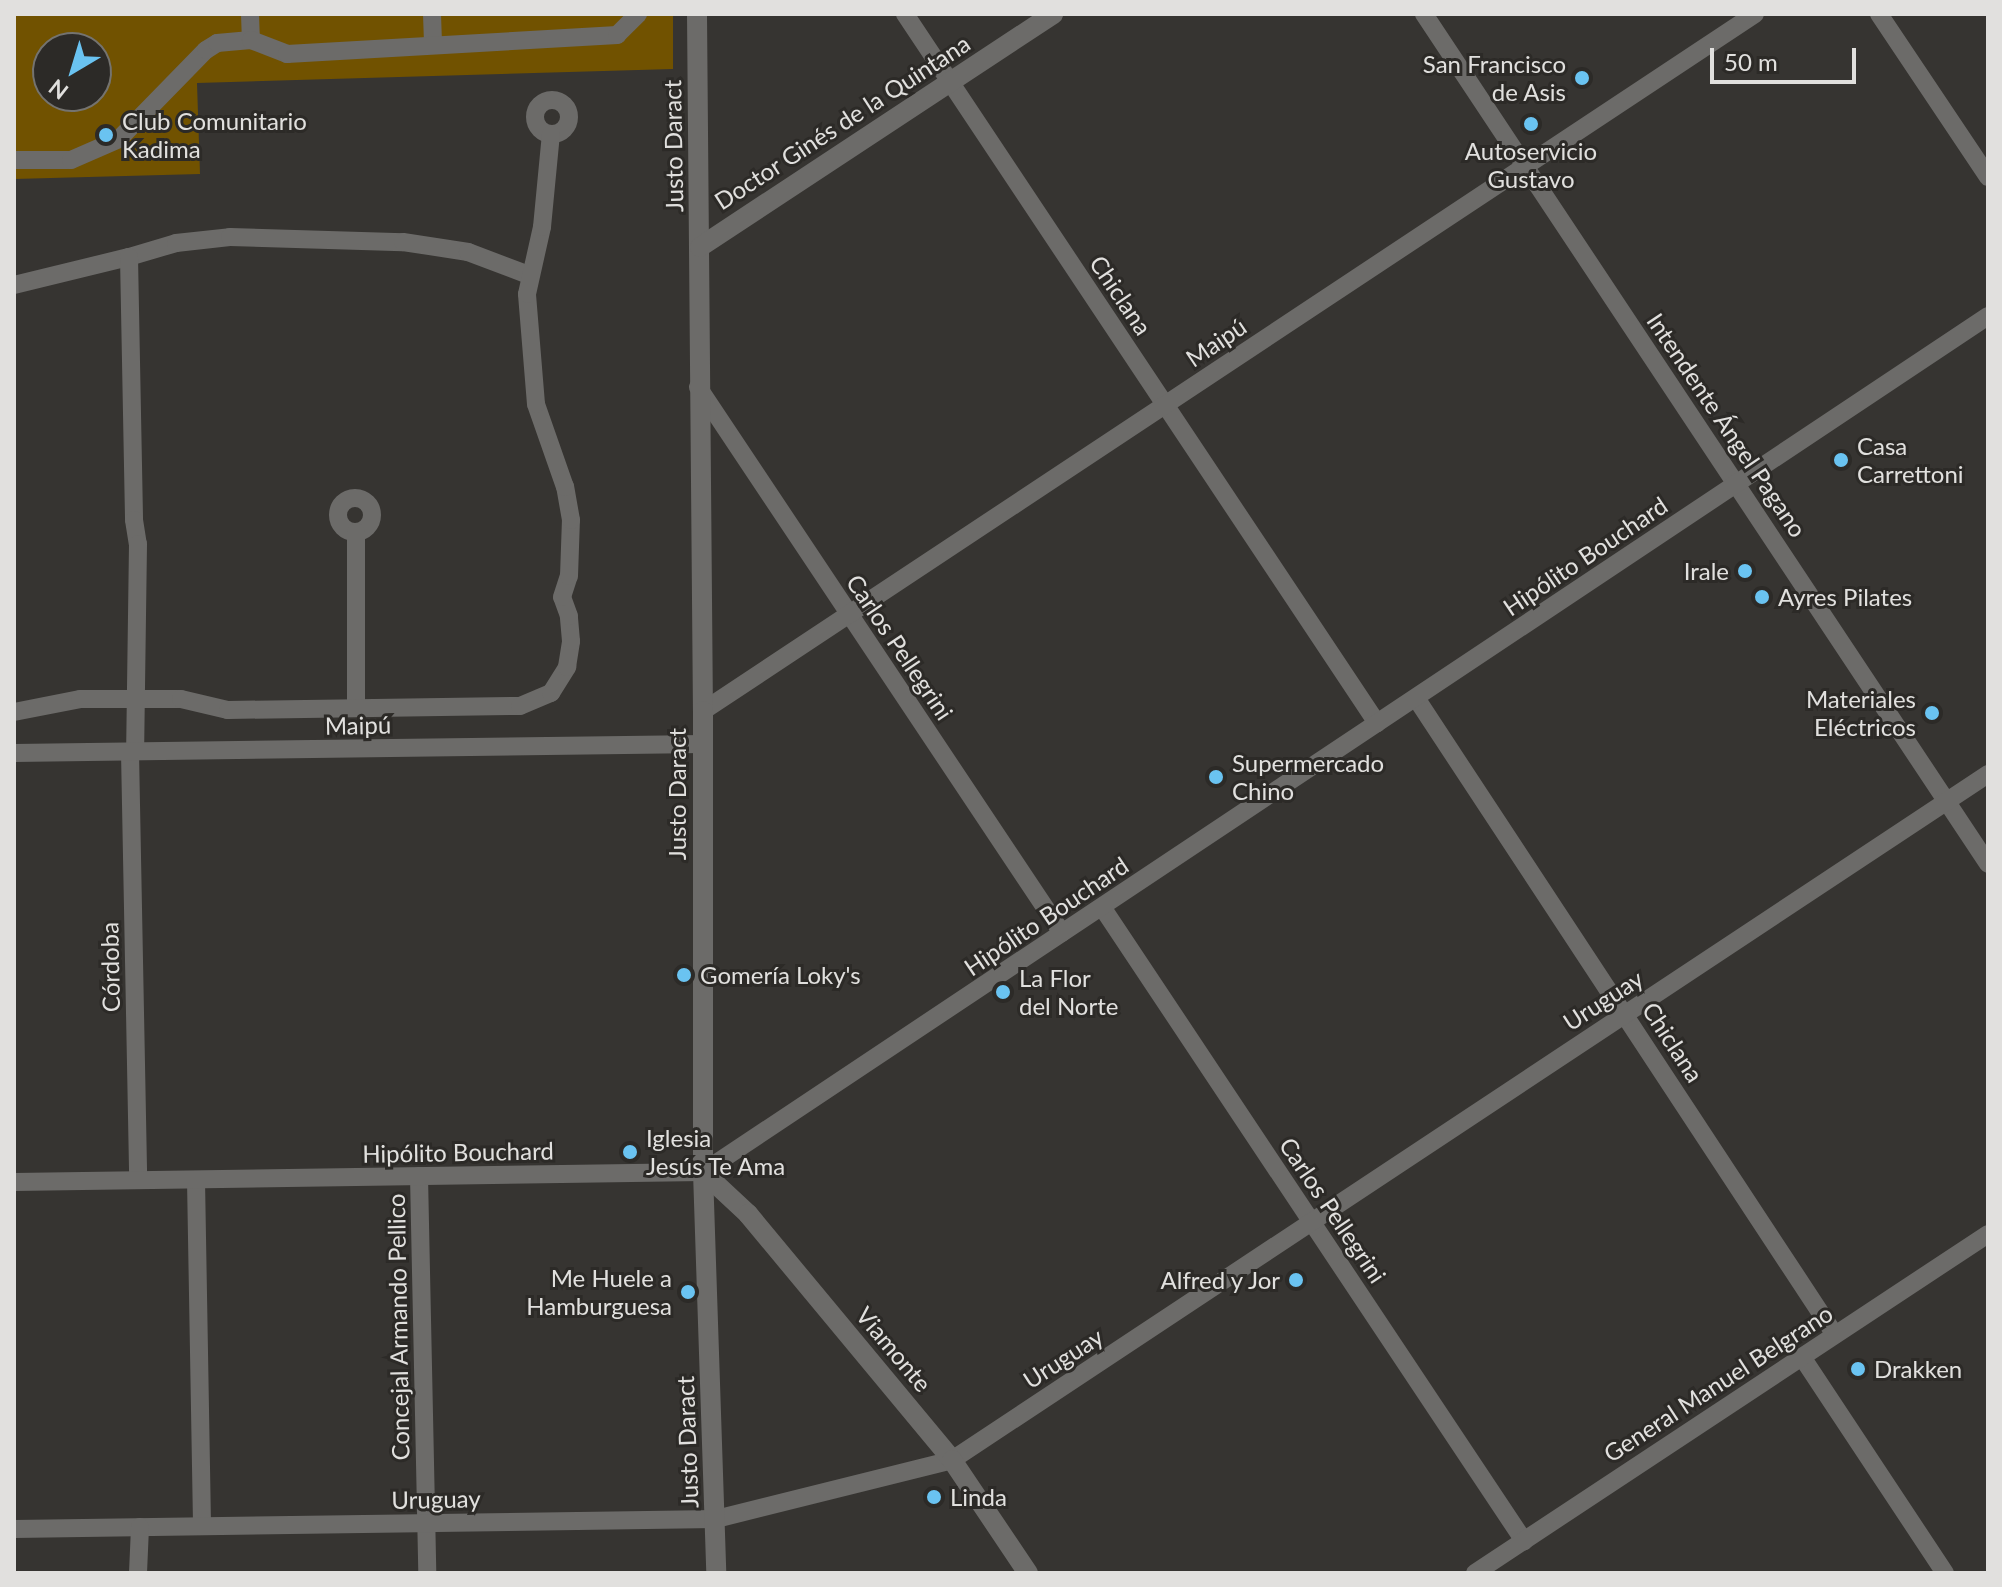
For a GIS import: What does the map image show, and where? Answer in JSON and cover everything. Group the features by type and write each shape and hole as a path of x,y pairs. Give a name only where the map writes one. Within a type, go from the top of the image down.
{"street":[{"path":"250,14 251,40"},
{"path":"432,14 433,45"},
{"path":"14,160 71,160 119,139 206,50 217,43 251,40 287,54 617,35 638,14"},
{"name":"Justo Daract","path":"697,14 703,1172 716,1573"},
{"name":"Chiclana","path":"905,14 1377,723"},
{"name":"Doctor Ginés de la Quintana","path":"700,247 1053,14"},
{"name":"Intendente Ángel Pagano","path":"1424,14 1988,864"},
{"name":"Maipú","path":"703,711 1755,14"},
{"path":"1879,14 1988,177"},
{"path":"14,712 69,701 136,699 181,699 228,710 520,706 551,693 567,667 571,641 569,616 562,597 569,576 571,520 565,487 536,404 528,334 529,275 542,227 551,134"},
{"path":"14,285 176,243 230,237 403,242 468,252 529,275"},
{"name":"Córdoba","path":"129,257 134,520 138,544 133,752 138,1180"},
{"name":"Hipólito Bouchard","path":"14,1182 703,1172 1988,316"},
{"name":"Carlos Pellegrini","path":"698,387 1062,933"},
{"path":"356,532 356,708"},
{"name":"Chiclana","path":"1416,698 1835,1335"},
{"name":"Maipú","path":"14,753 703,744"},
{"name":"Uruguay","path":"14,1529 716,1519 952,1460 1988,774"},
{"name":"Carlos Pellegrini","path":"1102,907 1524,1541"},
{"name":"Viamonte","path":"703,1172 748,1214 952,1460 1028,1573"},
{"name":"Concejal Armando Pellico","path":"419,1176 427,1573"},
{"path":"196,1180 202,1526"},
{"name":"General Manuel Belgrano","path":"1480,1572 1988,1234"},
{"path":"1802,1357 1945,1573"},
{"path":"138,1573 140,1527"}],"shaded area":[{"name":"Club Comunitario Kadima","path":"14,14 673,14 673,69 197,83 200,174 14,179"}],"place":[{"name":"San Francisco de Asis","path":"1582,78"},
{"name":"Autoservicio Gustavo","path":"1531,124"},
{"name":"Club Comunitario Kadima","path":"106,135"},
{"name":"Casa Carrettoni","path":"1841,460"},
{"name":"Irale","path":"1745,571"},
{"name":"Ayres Pilates","path":"1762,597"},
{"name":"Materiales Eléctricos","path":"1932,713"},
{"name":"Supermercado Chino","path":"1216,777"},
{"name":"Gomería Loky's","path":"684,975"},
{"name":"La Flor del Norte","path":"1003,992"},
{"name":"Iglesia Jesús Te Ama","path":"630,1152"},
{"name":"Alfred y Jor","path":"1296,1280"},
{"name":"Me Huele a Hamburguesa","path":"688,1292"},
{"name":"Drakken","path":"1858,1369"},
{"name":"Linda","path":"934,1497"}]}
